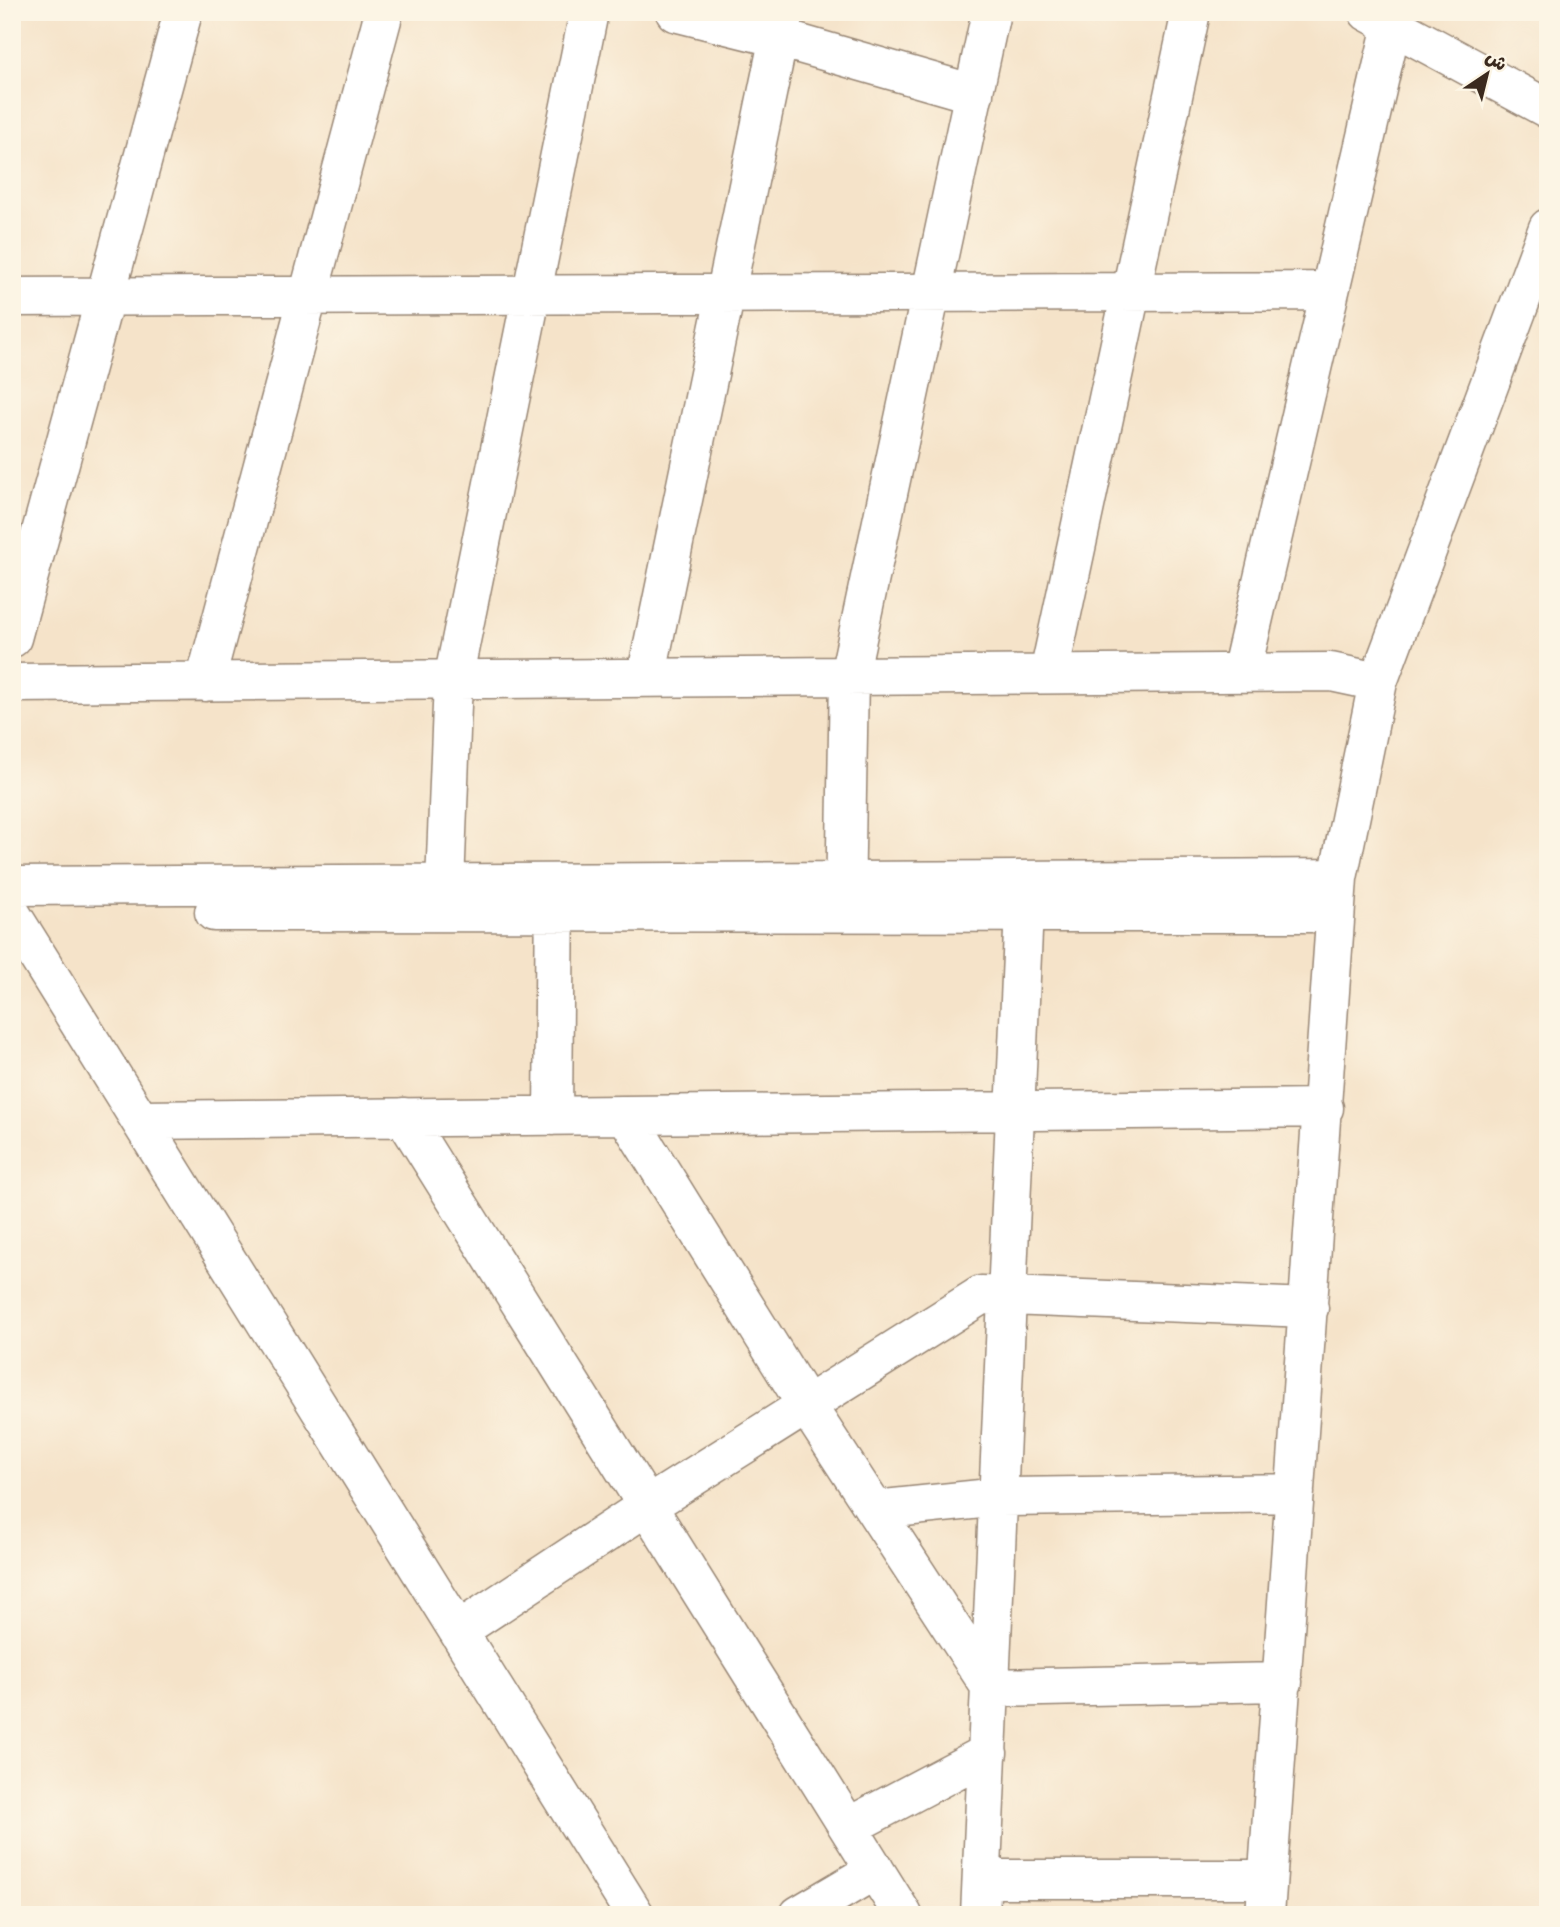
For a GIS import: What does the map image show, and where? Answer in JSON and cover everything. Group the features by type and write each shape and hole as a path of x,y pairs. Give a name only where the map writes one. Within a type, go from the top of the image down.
{"street":[{"path":"12,638 183,12"},
{"path":"205,682 384,12"},
{"path":"444,898 453,680 589,12"},
{"path":"674,12 781,25 974,94"},
{"path":"844,897 849,676 992,12"},
{"path":"1049,674 1191,12"},
{"path":"1241,673 1331,290 1380,19 1548,109"},
{"path":"646,678 781,25"},
{"path":"1025,896 981,1897 1266,1897 1324,1108 1336,896 1378,682 1548,228"},
{"path":"12,297 1331,290"},
{"path":"12,683 1331,672 1378,682"},
{"path":"12,886 444,898"},
{"path":"635,1915 12,913 444,898 1336,896"},
{"path":"553,1116 555,897"},
{"path":"140,1120 1324,1108"},
{"path":"626,1115 807,1406 991,1688"},
{"path":"404,1117 903,1915"},
{"path":"458,1631 647,1506 981,1295 1309,1308"},
{"path":"875,1510 1000,1497 1295,1493"},
{"path":"991,1688 1283,1682"},
{"path":"848,1827 988,1753"},
{"path":"799,1915 875,1870"}]}
